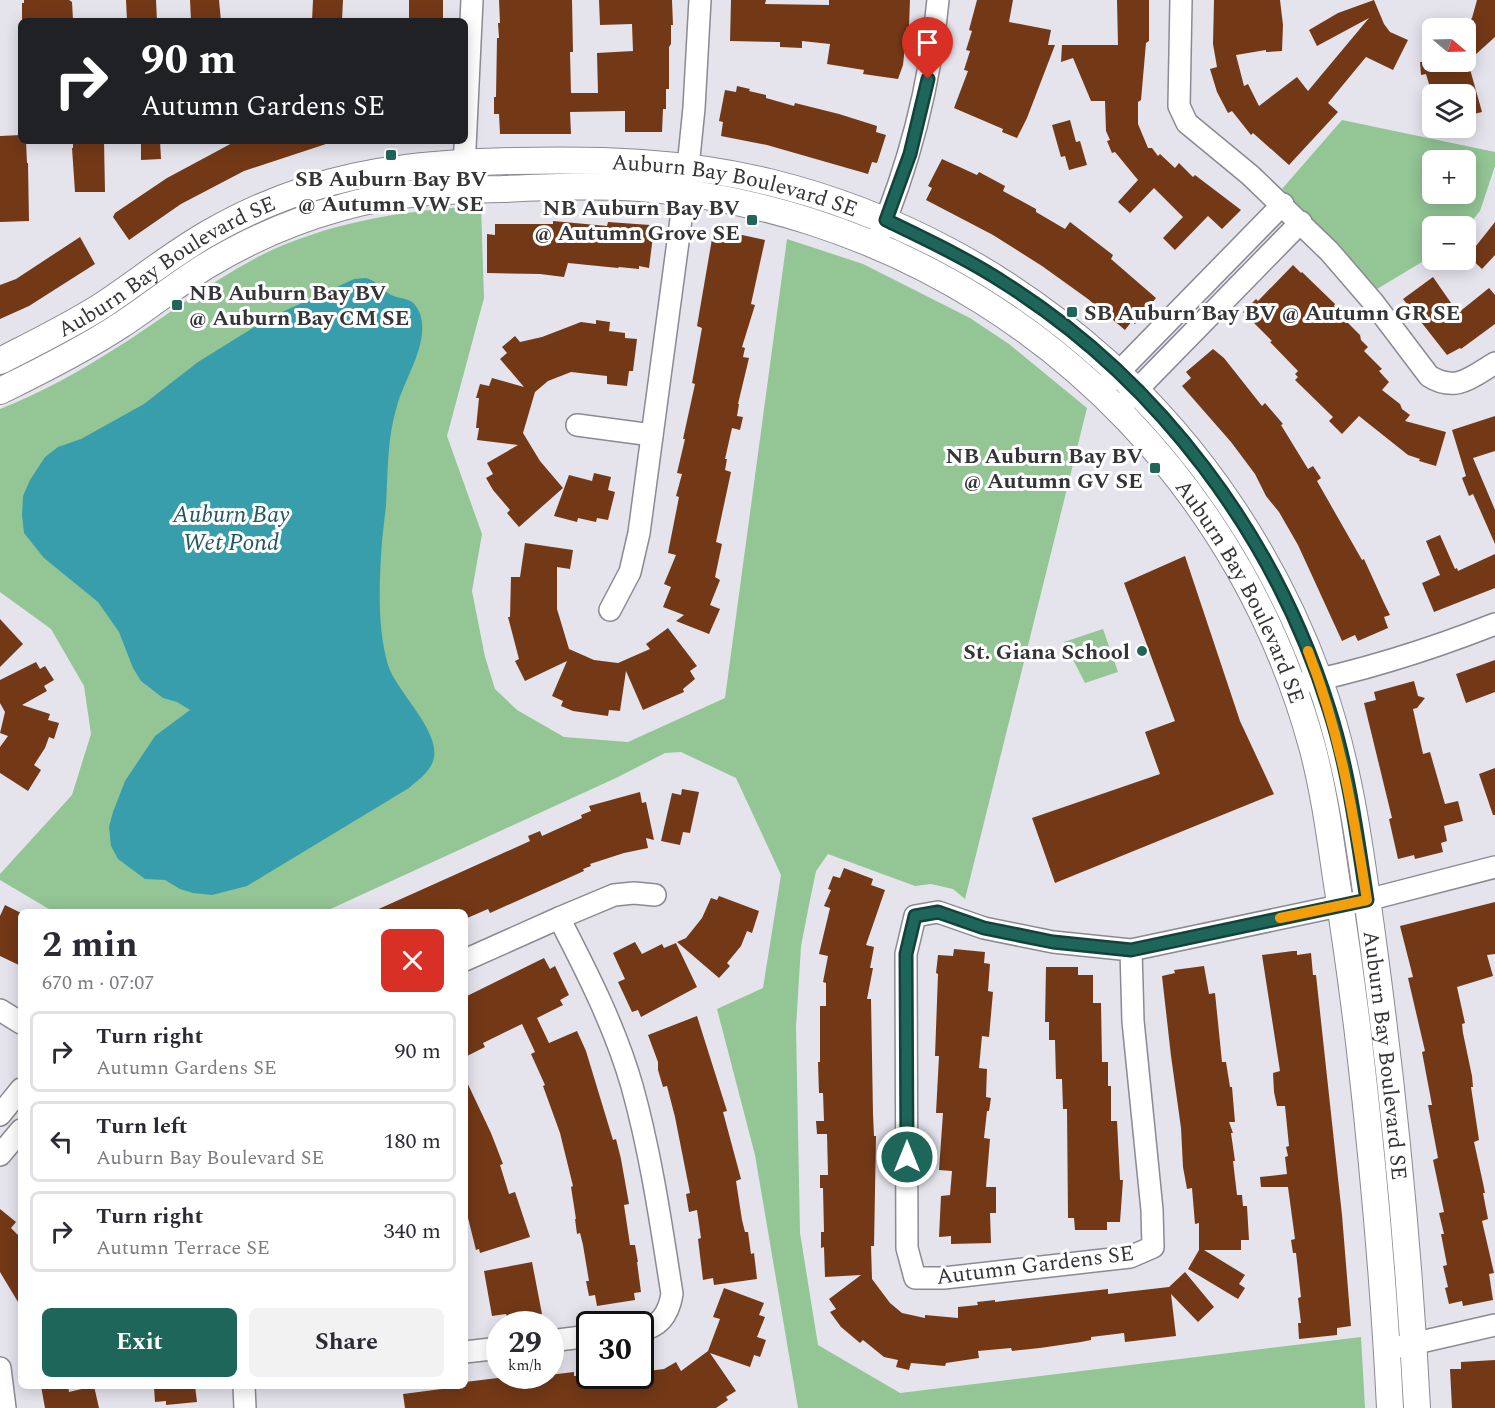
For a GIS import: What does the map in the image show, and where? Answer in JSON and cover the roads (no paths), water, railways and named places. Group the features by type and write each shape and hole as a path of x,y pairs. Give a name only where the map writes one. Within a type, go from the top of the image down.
{"street":[{"path":"468,93 472,0"},
{"path":"610,610 633,561 639,533 688,167 700,0"},
{"path":"875,246 910,154 922,108 938,0"},
{"path":"1181,0 1178,89 1181,113 1187,123 1250,175 1301,222 1355,280 1429,376 1441,382 1460,383 1495,363"},
{"path":"463,190 466,144"},
{"name":"Auburn Bay Boulevard SE","path":"0,361 48,337 106,302 206,234 273,202 318,186 380,171 465,163 581,160 650,162 747,177 803,191 886,220 974,264 1007,284 1074,333 1119,372 1164,417 1227,498 1258,547 1285,597 1319,680 1338,741 1350,795 1367,900 1393,1096 1414,1344 1417,1408"},
{"name":"Auburn Bay Boulevard SE","path":"0,391 106,334 204,267 267,233 355,204 407,194 463,190 604,187 649,189 684,193 786,214 839,231 939,275 1044,343 1119,409 1158,452 1188,490 1216,530 1256,601 1293,685 1321,783 1341,906 1368,1121 1390,1408"},
{"path":"1100,391 1283,204"},
{"path":"1119,409 1301,222"},
{"path":"577,425 651,435"},
{"path":"1293,685 1319,680 1413,653 1495,624"},
{"name":"Autumn Gardens SE","path":"1131,950 1133,1021 1154,1247 1130,1257 944,1278 915,1278 907,1248 906,954 915,916 938,912 984,928 1042,939 1131,950 1341,906 1495,867"},
{"path":"468,959 614,895 634,893 655,895"},
{"path":"559,918 600,998 632,1084 648,1148 672,1294 670,1307 665,1316 654,1325"},
{"path":"0,1010 18,1021"},
{"path":"0,1115 18,1093"},
{"path":"0,1155 18,1134"},
{"path":"1387,1350 1495,1325"},
{"path":"468,1352 486,1350"},
{"path":"0,1368 5,1408"},
{"path":"244,1389 245,1408"}],"water":[{"name":"Auburn Bay Wet Pond","path":"366,278 393,296 406,299 414,304 420,314 422,325 419,349 400,395 391,430 381,556 380,611 382,638 388,665 426,726 434,750 433,761 426,773 409,788 247,886 212,895 180,889 165,880 145,879 118,859 111,846 109,827 125,781 155,736 190,710 177,702 163,698 141,681 133,668 119,632 98,602 44,558 24,533 23,496 45,457 58,447 81,439 144,404 198,362 269,318 354,279"}],"place":[{"name":"SB Auburn Bay BV @ Autumn VW SE","path":"391,155"},
{"name":"NB Auburn Bay BV @ Autumn Grove SE","path":"752,220"},
{"name":"NB Auburn Bay BV @ Auburn Bay CM SE","path":"177,305"},
{"name":"SB Auburn Bay BV @ Autumn GR SE","path":"1072,312"},
{"name":"NB Auburn Bay BV @ Autumn GV SE","path":"1155,468"},
{"name":"St. Giana School","path":"1142,651"}]}
